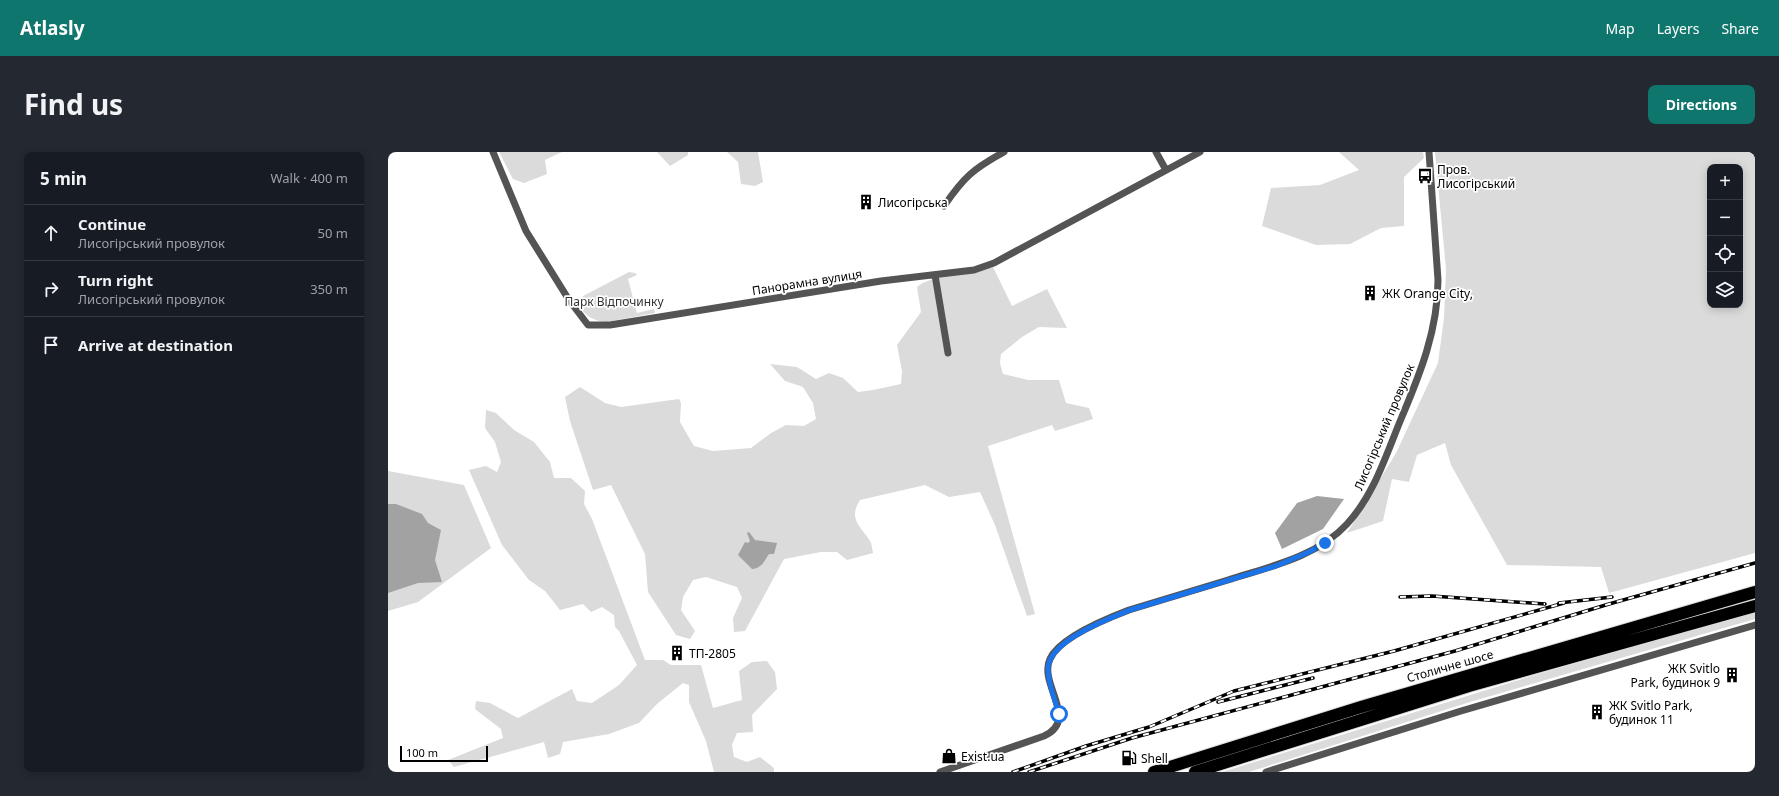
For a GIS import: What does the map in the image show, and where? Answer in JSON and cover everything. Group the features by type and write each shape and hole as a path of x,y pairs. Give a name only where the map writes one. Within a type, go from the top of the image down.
{"highway":[{"name":"Столичне шосе","path":"1154,772 1361,707 1755,592"},
{"name":"Столичне шосе","path":"1195,772 1462,689 1755,606"}],"street":[{"name":"Панорамна вулиця","path":"493,152 526,231 564,294 577,313 588,325 610,325 877,282 974,270 994,263 1200,152"},
{"path":"944,206 965,177 1004,152"},
{"path":"1156,152 1166,170"},
{"name":"Лисогірський провулок","path":"940,772 1044,736 1053,731 1057,725 1059,714 1048,669 1053,654 1064,644 1110,618 1130,610 1276,566 1309,552 1339,532 1361,506 1372,487 1418,379 1432,338 1438,294 1438,280 1429,152"},
{"path":"935,275 948,353"},
{"path":"1266,772 1461,711 1755,625"}],"green space":[{"path":"499,152 562,152 545,160 547,174 524,183 513,179"},
{"path":"657,152 688,152 688,155 670,166"},
{"path":"727,152 758,152 763,182 755,186 741,184 738,162"},
{"path":"1339,152 1423,152 1424,158 1404,177 1404,226 1381,228 1350,244 1316,245 1262,226 1271,188 1320,185 1359,170"},
{"path":"1435,152 1755,152 1755,553 1609,593 1601,567 1507,565 1451,465 1445,443 1417,455 1409,482 1392,479 1383,521 1347,533 1396,453 1438,363 1444,318 1446,269"},
{"path":"993,267 1012,306 1047,289 1067,328 1039,327 1022,337 1001,354 1000,363 1003,374 1028,380 1059,380 1066,403 1089,408 1093,419 1055,431 1052,425 988,446 1035,614 1027,616 995,525 980,492 949,497 925,485 860,500 855,512 855,517 859,526 871,542 873,553 847,560 837,552 821,552 784,559 745,631 734,632 733,618 742,598 737,587 706,577 693,580 683,597 681,610 695,631 690,639 676,635 648,592 645,554 611,485 593,490 570,421 565,397 580,387 605,403 621,407 679,399 681,403 680,422 694,446 713,451 751,448 771,433 786,425 804,426 816,419 813,403 803,387 785,381 770,364 797,367 816,379 829,373 843,378 858,392 901,384 902,371 897,345 921,312 917,287 932,279 942,276"},
{"name":"Парк Відпочинку","path":"629,272 637,275 628,279 637,313 654,309 655,313 606,322 593,319 585,314 579,301 583,296"},
{"path":"486,410 496,413 514,430 534,442 550,462 554,478 571,478 585,491 584,504 592,519 645,660 663,660 671,665 701,665 713,708 742,700 739,671 752,662 767,661 775,672 777,689 752,715 753,732 737,733 732,745 734,757 747,762 760,757 774,768 774,772 714,772 706,741 689,702 689,685 683,683 657,704 639,723 609,734 563,742 560,754 548,758 544,742 454,767 448,760 503,738 501,729 475,709 476,701 490,703 518,718 572,689 577,701 592,703 619,685 637,665 619,631 615,627 614,615 602,607 591,612 583,604 560,610 545,591 529,580 502,545 469,470 486,466 497,472 501,462 495,442 485,428"},
{"path":"388,471 464,485 491,548 418,602 388,611"},
{"path":"1755,612 1755,619 1470,702 1249,772 1222,772 1535,675"}],"shaded area":[{"path":"1317,496 1344,499 1323,529 1282,549 1275,533 1297,503"},
{"path":"388,504 396,504 422,514 428,523 441,530 435,560 442,582 418,583 388,593"},
{"path":"749,532 755,540 777,543 774,554 769,554 760,566 752,569 738,555 745,542 748,543 750,541 747,533"}],"railway":[{"path":"1029,772 1132,738 1455,651 1609,604 1755,563"},
{"path":"1400,597 1432,596 1545,604"},
{"path":"1559,603 1612,597"},
{"path":"1013,772 1086,746 1149,727 1234,691 1394,651 1564,603"},
{"path":"1218,702 1313,678"}],"place":[{"name":"Пров. Лисогірський","path":"1425,176"},
{"name":"Лисогірська","path":"866,202"},
{"name":"ЖК Orange City,","path":"1370,293"},
{"name":"ТП-2805","path":"677,653"},
{"name":"ЖК Svitlo Park, будинок 9","path":"1732,675"},
{"name":"ЖК Svitlo Park, будинок 11","path":"1597,712"},
{"name":"Exist.ua","path":"949,756"},
{"name":"Shell","path":"1129,758"}],"route":[{"path":"1059,714 1049,676 1048,663 1056,650 1064,644 1086,630 1130,610 1276,566 1309,552 1325,543"}]}
